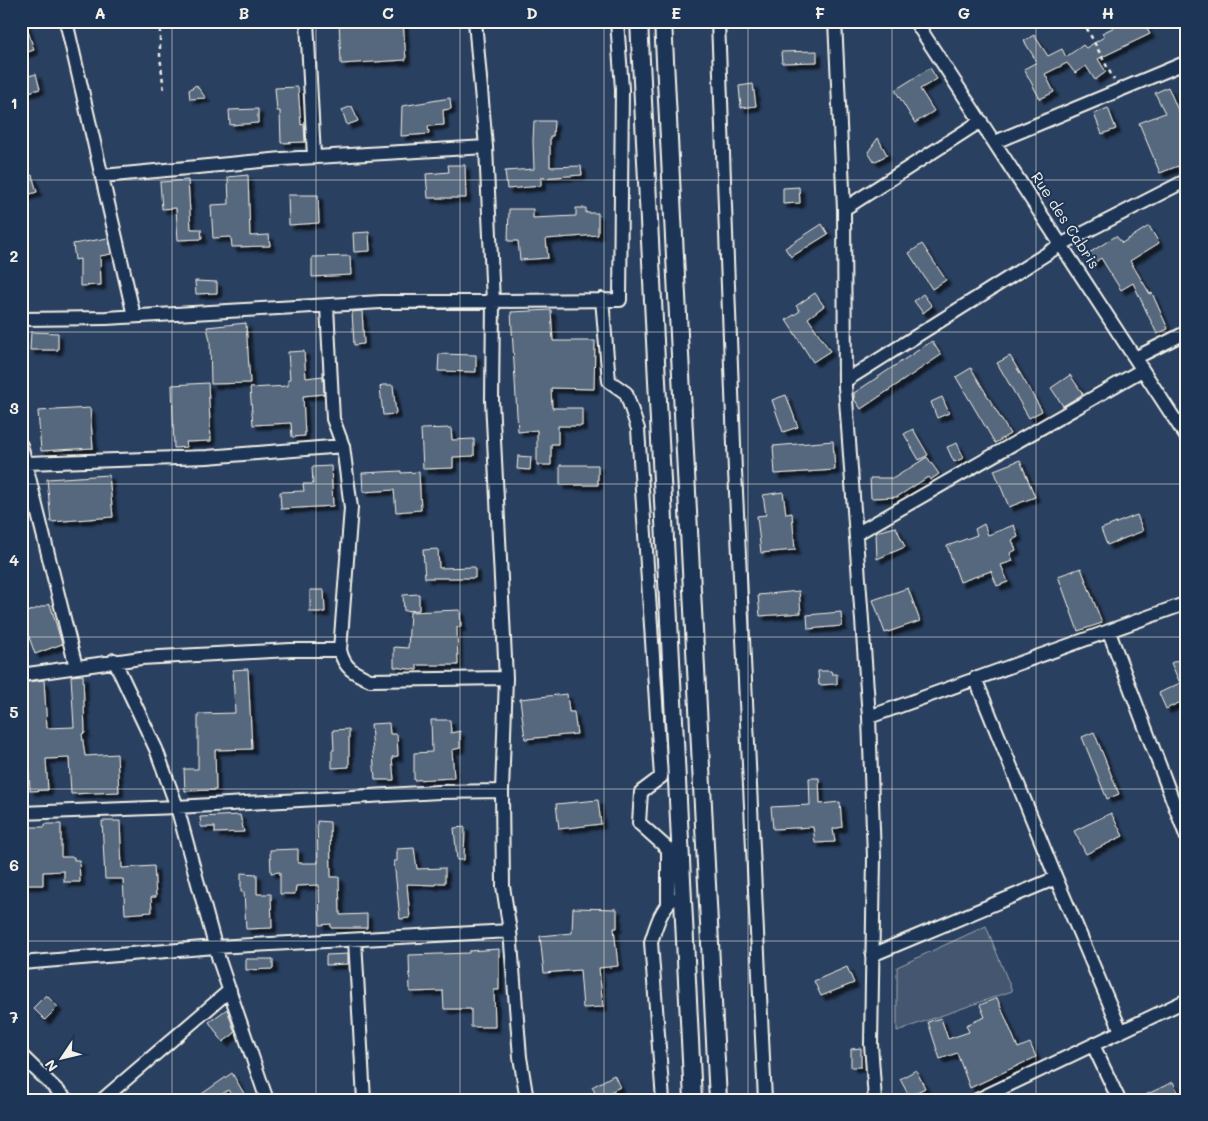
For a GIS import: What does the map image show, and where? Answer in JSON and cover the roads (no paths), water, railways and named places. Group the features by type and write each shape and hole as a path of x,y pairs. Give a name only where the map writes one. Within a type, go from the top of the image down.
{"main road":[{"path":"640,21 693,1100"},
{"path":"663,21 718,1100"}],"street":[{"path":"66,21 134,316"},
{"path":"307,21 314,157"},
{"path":"475,21 486,147 493,302 492,400 506,678 502,791 504,886 510,932 520,1057 527,1100"},
{"path":"21,319 327,307 381,302 620,300 622,88 617,21"},
{"path":"718,21 735,471 765,1100"},
{"path":"835,21 844,209 845,381 869,717 874,857 871,1044 875,1100"},
{"name":"Rue des Cabris","path":"915,21 1187,438"},
{"path":"995,142 1187,62"},
{"path":"844,209 981,121"},
{"path":"103,176 314,157 486,147"},
{"path":"845,381 1062,244 1187,180"},
{"path":"602,299 609,381 626,393 638,429 661,777 641,792 640,823 668,849 668,904"},
{"path":"327,307 333,419 343,446 351,508 340,650 342,661 350,671 370,680 506,678"},
{"path":"1135,358 1187,332"},
{"path":"856,534 1142,370"},
{"path":"21,445 76,666"},
{"path":"26,464 212,457 343,446"},
{"path":"869,717 1187,603"},
{"path":"1109,632 1187,838"},
{"path":"21,675 114,660 291,650 340,650"},
{"path":"114,660 156,749 177,807 215,947 267,1100"},
{"path":"976,678 1056,878 1121,1031"},
{"path":"21,813 177,807 439,792 502,791"},
{"path":"872,955 1056,878"},
{"path":"663,1100 651,942 658,920 668,904 682,891"},
{"path":"21,963 215,947 510,932"},
{"path":"356,940 364,1100"},
{"path":"102,1100 230,990"},
{"path":"978,1100 1187,1000"},
{"path":"1093,1045 1119,1100"},
{"path":"21,1055 67,1100"}]}
